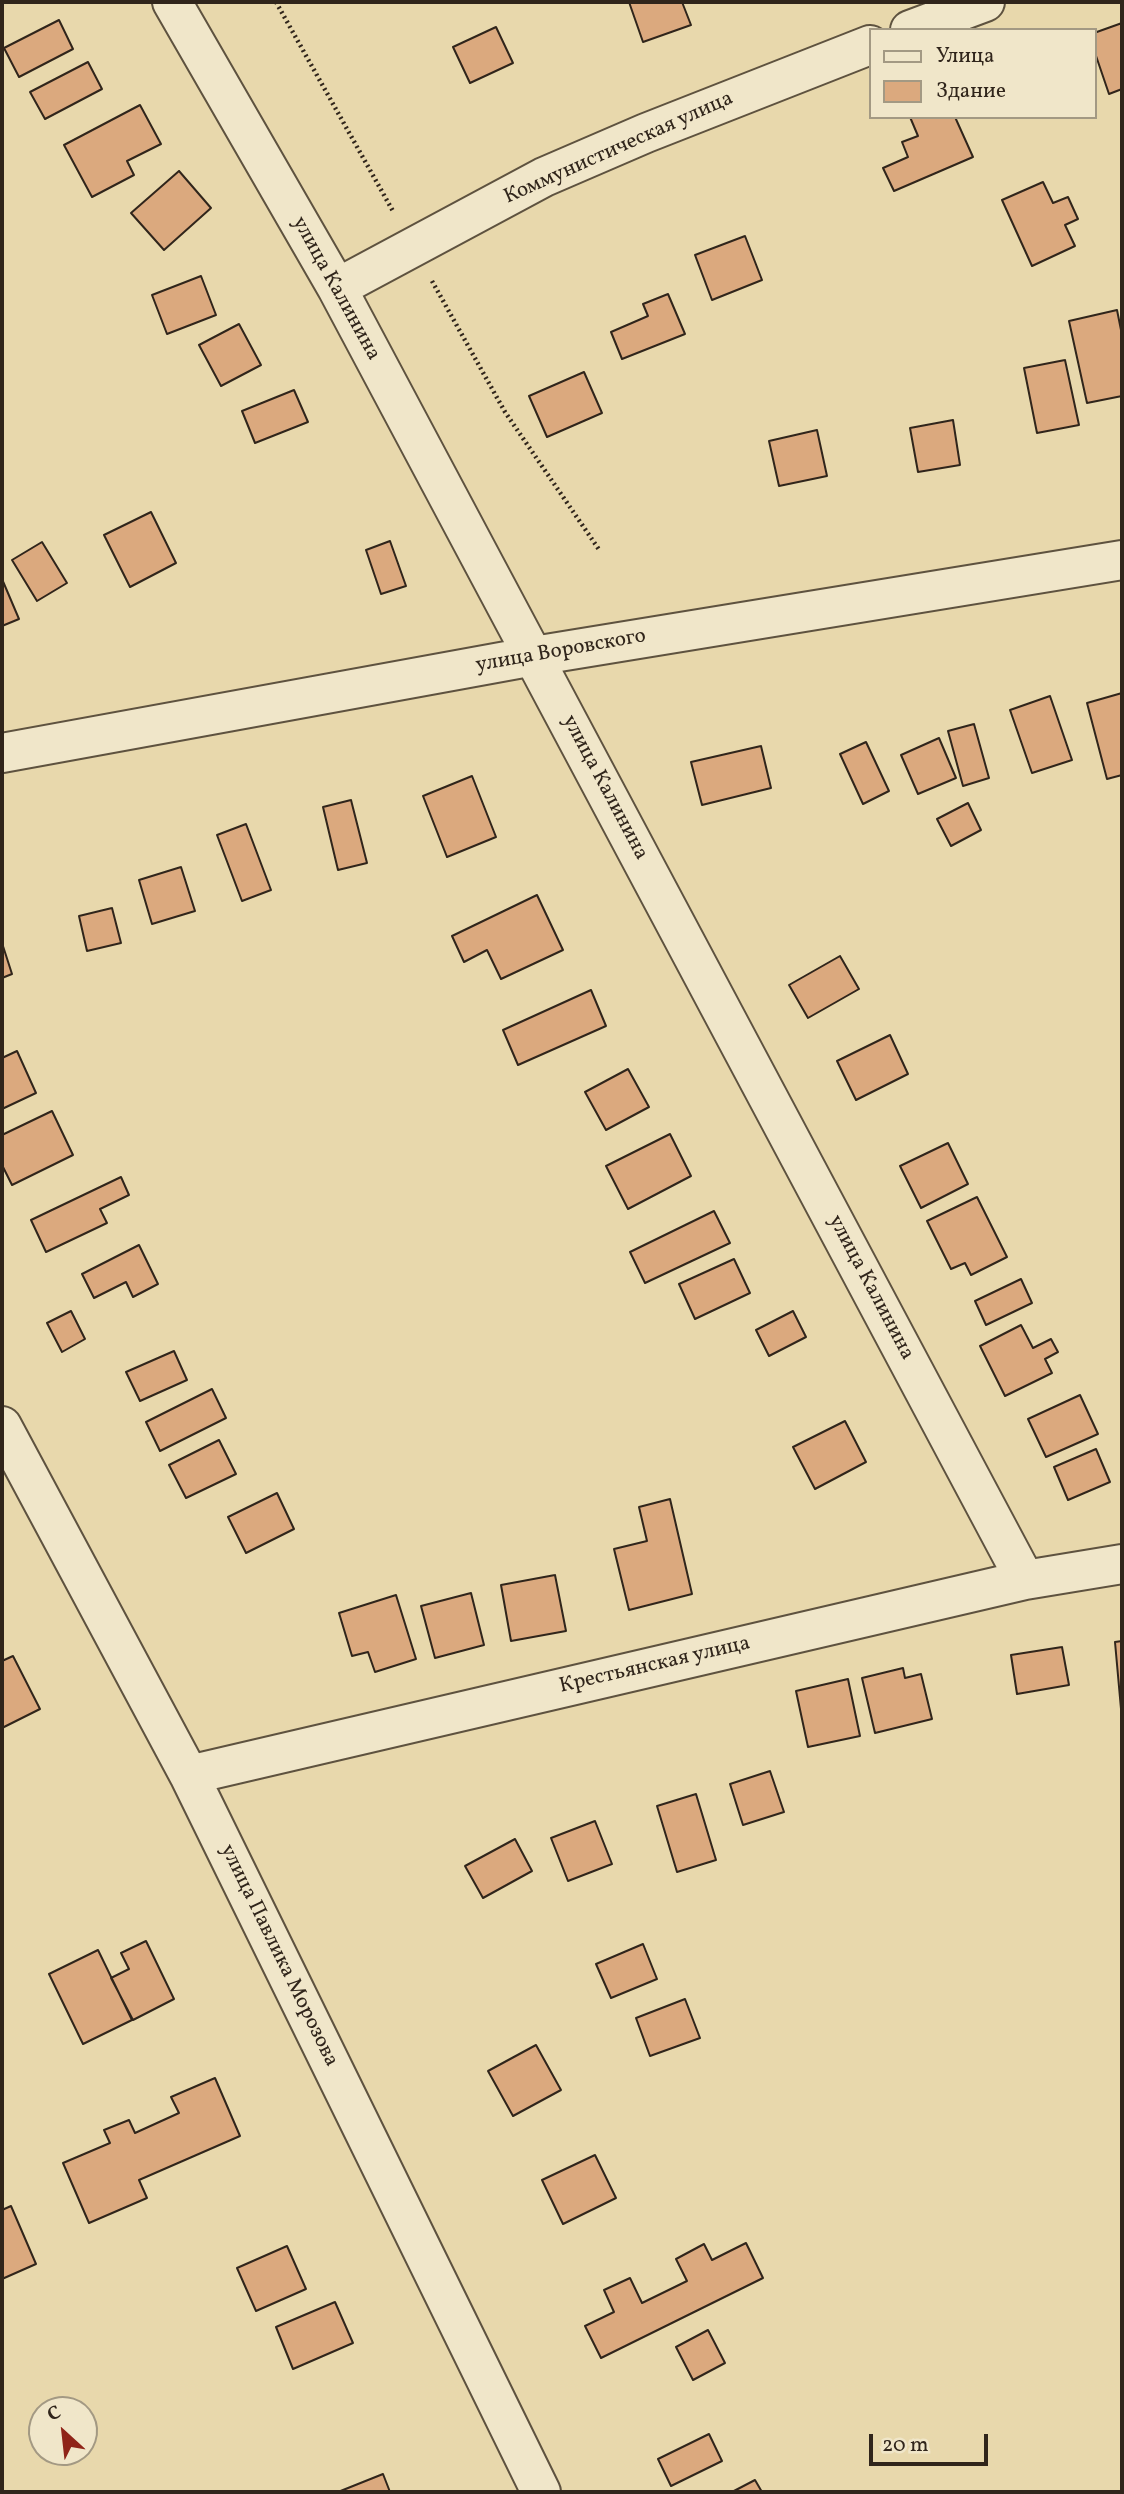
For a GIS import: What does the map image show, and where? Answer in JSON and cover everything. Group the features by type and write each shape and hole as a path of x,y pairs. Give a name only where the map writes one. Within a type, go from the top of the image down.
{"street":[{"name":"улица Калинина","path":"172,2 337,288 1025,1580"},
{"path":"915,28 985,2"},
{"name":"Коммунистическая улица","path":"337,288 544,177 646,133 869,45"},
{"name":"улица Воровского","path":"2,753 534,656 1122,560"},
{"name":"улица Павлика Морозова","path":"2,1426 190,1775 541,2492"},
{"name":"Крестьянская улица","path":"190,1775 1025,1580 1122,1564"}],"building":[{"path":"629,2 682,2 691,25 643,42"},
{"path":"59,20 73,49 19,77 4,48"},
{"path":"1122,23 1122,89 1109,94 1096,56 1096,32"},
{"path":"496,27 513,63 470,83 453,47"},
{"path":"88,62 102,89 45,119 30,92"},
{"path":"140,105 161,144 127,161 134,175 92,197 64,145"},
{"path":"911,119 956,119 973,157 894,191 883,168 908,157 902,142 918,136"},
{"path":"179,171 211,208 164,250 131,213"},
{"path":"1043,182 1053,203 1068,197 1078,219 1065,225 1075,246 1032,266 1002,200"},
{"path":"745,236 762,280 712,300 695,255"},
{"path":"201,276 216,315 167,334 152,295"},
{"path":"668,294 685,334 622,359 611,332 648,316 643,304"},
{"path":"1117,310 1122,335 1122,396 1087,403 1069,321"},
{"path":"239,324 261,365 221,386 199,345"},
{"path":"1065,360 1079,425 1037,433 1024,368"},
{"path":"584,372 602,413 547,437 529,396"},
{"path":"294,390 308,422 255,443 242,411"},
{"path":"953,420 960,465 918,472 910,428"},
{"path":"817,430 827,476 779,486 769,441"},
{"path":"151,512 176,563 130,587 104,535"},
{"path":"390,541 406,586 381,594 366,550"},
{"path":"42,542 67,583 37,601 12,560"},
{"path":"2,579 19,619 2,626"},
{"path":"1122,693 1122,775 1107,779 1087,703"},
{"path":"1050,696 1072,760 1032,773 1010,710"},
{"path":"974,724 989,778 963,786 948,731"},
{"path":"939,738 956,778 918,794 901,755"},
{"path":"866,742 889,791 863,804 840,754"},
{"path":"761,746 771,788 702,805 691,762"},
{"path":"472,776 496,837 447,857 423,796"},
{"path":"351,800 367,863 338,870 323,807"},
{"path":"968,803 981,830 951,846 937,819"},
{"path":"246,824 271,890 242,901 217,835"},
{"path":"181,867 195,911 152,924 139,880"},
{"path":"537,895 563,950 501,979 487,950 464,962 452,936"},
{"path":"112,908 121,943 87,951 79,916"},
{"path":"2,943 12,974 2,978"},
{"path":"840,956 859,989 808,1018 789,985"},
{"path":"591,990 606,1026 518,1065 503,1030"},
{"path":"890,1035 908,1074 856,1100 837,1061"},
{"path":"17,1051 36,1093 2,1109 2,1058"},
{"path":"628,1069 649,1107 606,1130 585,1092"},
{"path":"52,1111 73,1155 12,1185 2,1165 2,1135"},
{"path":"670,1134 691,1176 628,1209 606,1166"},
{"path":"948,1143 968,1184 921,1208 900,1166"},
{"path":"121,1177 129,1195 100,1209 107,1223 46,1252 31,1220"},
{"path":"977,1197 1007,1257 971,1275 965,1263 951,1269 927,1221"},
{"path":"714,1211 730,1243 645,1283 630,1252"},
{"path":"139,1245 158,1284 133,1297 126,1282 94,1298 82,1274"},
{"path":"734,1259 750,1293 695,1319 679,1284"},
{"path":"1021,1279 1032,1303 986,1325 975,1301"},
{"path":"71,1311 85,1339 62,1352 47,1323"},
{"path":"793,1311 806,1337 769,1356 756,1330"},
{"path":"1021,1325 1033,1348 1051,1339 1058,1352 1045,1359 1052,1373 1005,1396 980,1346"},
{"path":"174,1351 187,1380 140,1401 126,1372"},
{"path":"212,1389 226,1418 160,1451 146,1422"},
{"path":"1080,1395 1098,1434 1046,1457 1028,1419"},
{"path":"845,1421 866,1462 815,1489 793,1447"},
{"path":"219,1440 236,1474 186,1498 169,1465"},
{"path":"1096,1449 1110,1482 1068,1500 1054,1467"},
{"path":"277,1493 294,1529 246,1553 228,1517"},
{"path":"670,1499 692,1594 629,1610 614,1549 647,1541 639,1507"},
{"path":"555,1575 566,1631 511,1641 501,1585"},
{"path":"471,1593 484,1645 435,1658 421,1606"},
{"path":"396,1595 416,1659 375,1672 368,1652 352,1656 339,1613"},
{"path":"1122,1641 1122,1709 1121,1709 1115,1642"},
{"path":"1062,1647 1069,1685 1017,1694 1011,1655"},
{"path":"13,1656 40,1709 2,1728 2,1661"},
{"path":"903,1668 905,1678 921,1674 932,1719 875,1733 862,1678"},
{"path":"848,1679 860,1736 808,1747 796,1691"},
{"path":"770,1771 784,1812 743,1825 730,1784"},
{"path":"696,1794 716,1860 677,1872 657,1806"},
{"path":"595,1821 612,1864 568,1881 551,1838"},
{"path":"515,1839 532,1871 483,1898 465,1866"},
{"path":"146,1941 174,1999 133,2020 111,1978 129,1969 121,1953"},
{"path":"643,1944 657,1979 611,1998 596,1964"},
{"path":"98,1950 132,2020 83,2044 49,1974"},
{"path":"685,1999 700,2038 650,2056 636,2018"},
{"path":"536,2045 561,2090 513,2116 488,2071"},
{"path":"215,2078 240,2136 139,2180 147,2198 89,2223 63,2163 110,2143 104,2130 129,2120 135,2133 179,2113 171,2097"},
{"path":"595,2155 616,2198 563,2224 542,2180"},
{"path":"11,2206 36,2264 2,2279 2,2210"},
{"path":"746,2243 763,2278 601,2358 585,2326 614,2312 604,2290 630,2278 642,2303 687,2281 676,2259 704,2244 712,2260"},
{"path":"287,2246 306,2289 256,2311 237,2268"},
{"path":"335,2302 353,2343 293,2369 276,2327"},
{"path":"708,2330 725,2363 693,2380 676,2347"},
{"path":"709,2434 722,2461 671,2486 658,2459"},
{"path":"383,2474 390,2492 338,2492"},
{"path":"755,2480 762,2492 732,2492"}]}
